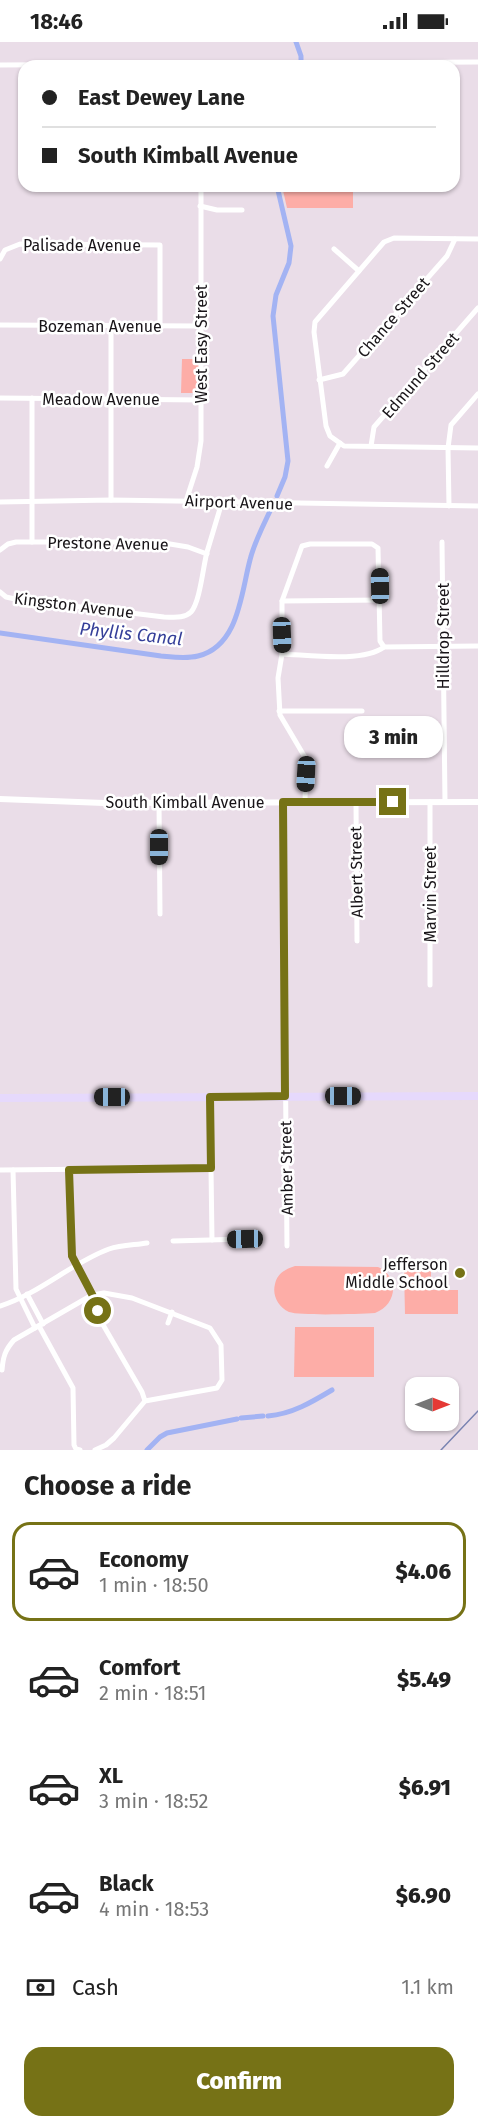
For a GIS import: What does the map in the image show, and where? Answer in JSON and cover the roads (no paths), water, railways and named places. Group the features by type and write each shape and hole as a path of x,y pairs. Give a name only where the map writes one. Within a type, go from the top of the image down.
{"main road":[{"path":"0,1098 478,1096"}],"street":[{"path":"460,62 478,62"},
{"path":"0,65 18,65"},
{"name":"West Easy Street","path":"186,501 198,466 201,441 201,192"},
{"path":"200,206 217,210 242,210"},
{"path":"478,239 394,238 384,242 315,322 314,332 326,426 330,436 344,446 478,448"},
{"name":"Chance Street","path":"319,380 343,374 447,256 455,239"},
{"name":"Palisade Avenue","path":"0,260 4,250 14,245 27,243 160,245 160,326"},
{"path":"334,249 359,271"},
{"name":"Edmund Street","path":"371,446 374,427 478,308"},
{"name":"Bozeman Avenue","path":"0,325 200,326"},
{"path":"111,326 111,500"},
{"path":"449,506 448,448 451,425 478,394"},
{"name":"Meadow Avenue","path":"0,398 201,400"},
{"path":"32,399 32,542"},
{"path":"327,466 340,443"},
{"name":"Airport Avenue","path":"0,502 111,500 478,506"},
{"path":"207,554 222,502"},
{"name":"Prestone Avenue","path":"0,550 8,544 32,542 158,542 188,547 207,554"},
{"name":"Hilldrop Street","path":"442,542 444,802"},
{"path":"305,802 306,759 279,711 278,678 282,654 282,601 302,546 372,544 375,546 379,553 380,641 384,646"},
{"name":"Kingston Avenue","path":"0,592 6,597 15,599 178,617 193,610 207,554"},
{"path":"282,601 380,600"},
{"path":"282,654 350,656 371,654 384,646 478,646"},
{"path":"279,711 362,711"},
{"path":"398,738 443,738"},
{"name":"South Kimball Avenue","path":"0,799 159,802 478,802"},
{"path":"159,802 159,914"},
{"name":"Amber Street","path":"283,802 287,1246"},
{"name":"Albert Street","path":"356,802 357,941"},
{"name":"Marvin Street","path":"430,802 430,985"},
{"path":"210,1097 212,1240"},
{"path":"0,1170 211,1168"},
{"path":"14,1170 16,1289 19,1299 39,1326 73,1388 78,1450"},
{"path":"69,1170 72,1256 92,1295 102,1323 145,1401"},
{"path":"173,1240 245,1239"},
{"path":"0,1305 19,1299 111,1248 147,1243"},
{"path":"2,1370 3,1356 14,1340 92,1295 104,1293 132,1298 210,1328 221,1346 222,1380 217,1388 145,1401 114,1438 95,1450"},
{"path":"27,1294 39,1326"},
{"path":"168,1323 172,1312"}],"waterway":[{"name":"Phyllis Canal","path":"296,42 301,60"},
{"name":"Phyllis Canal","path":"277,496 285,477 288,461 273,316 276,295 289,263 291,246 278,192"},
{"name":"Phyllis Canal","path":"0,633 184,658 198,656 212,650 222,641 236,617 252,554 271,509"},
{"path":"268,1416 294,1410 332,1390"},
{"path":"441,1450 478,1411"},
{"path":"241,1418 263,1416"},
{"path":"147,1450 167,1433 237,1419"}],"place":[{"name":"Jefferson Middle School","path":"460,1273"}]}
